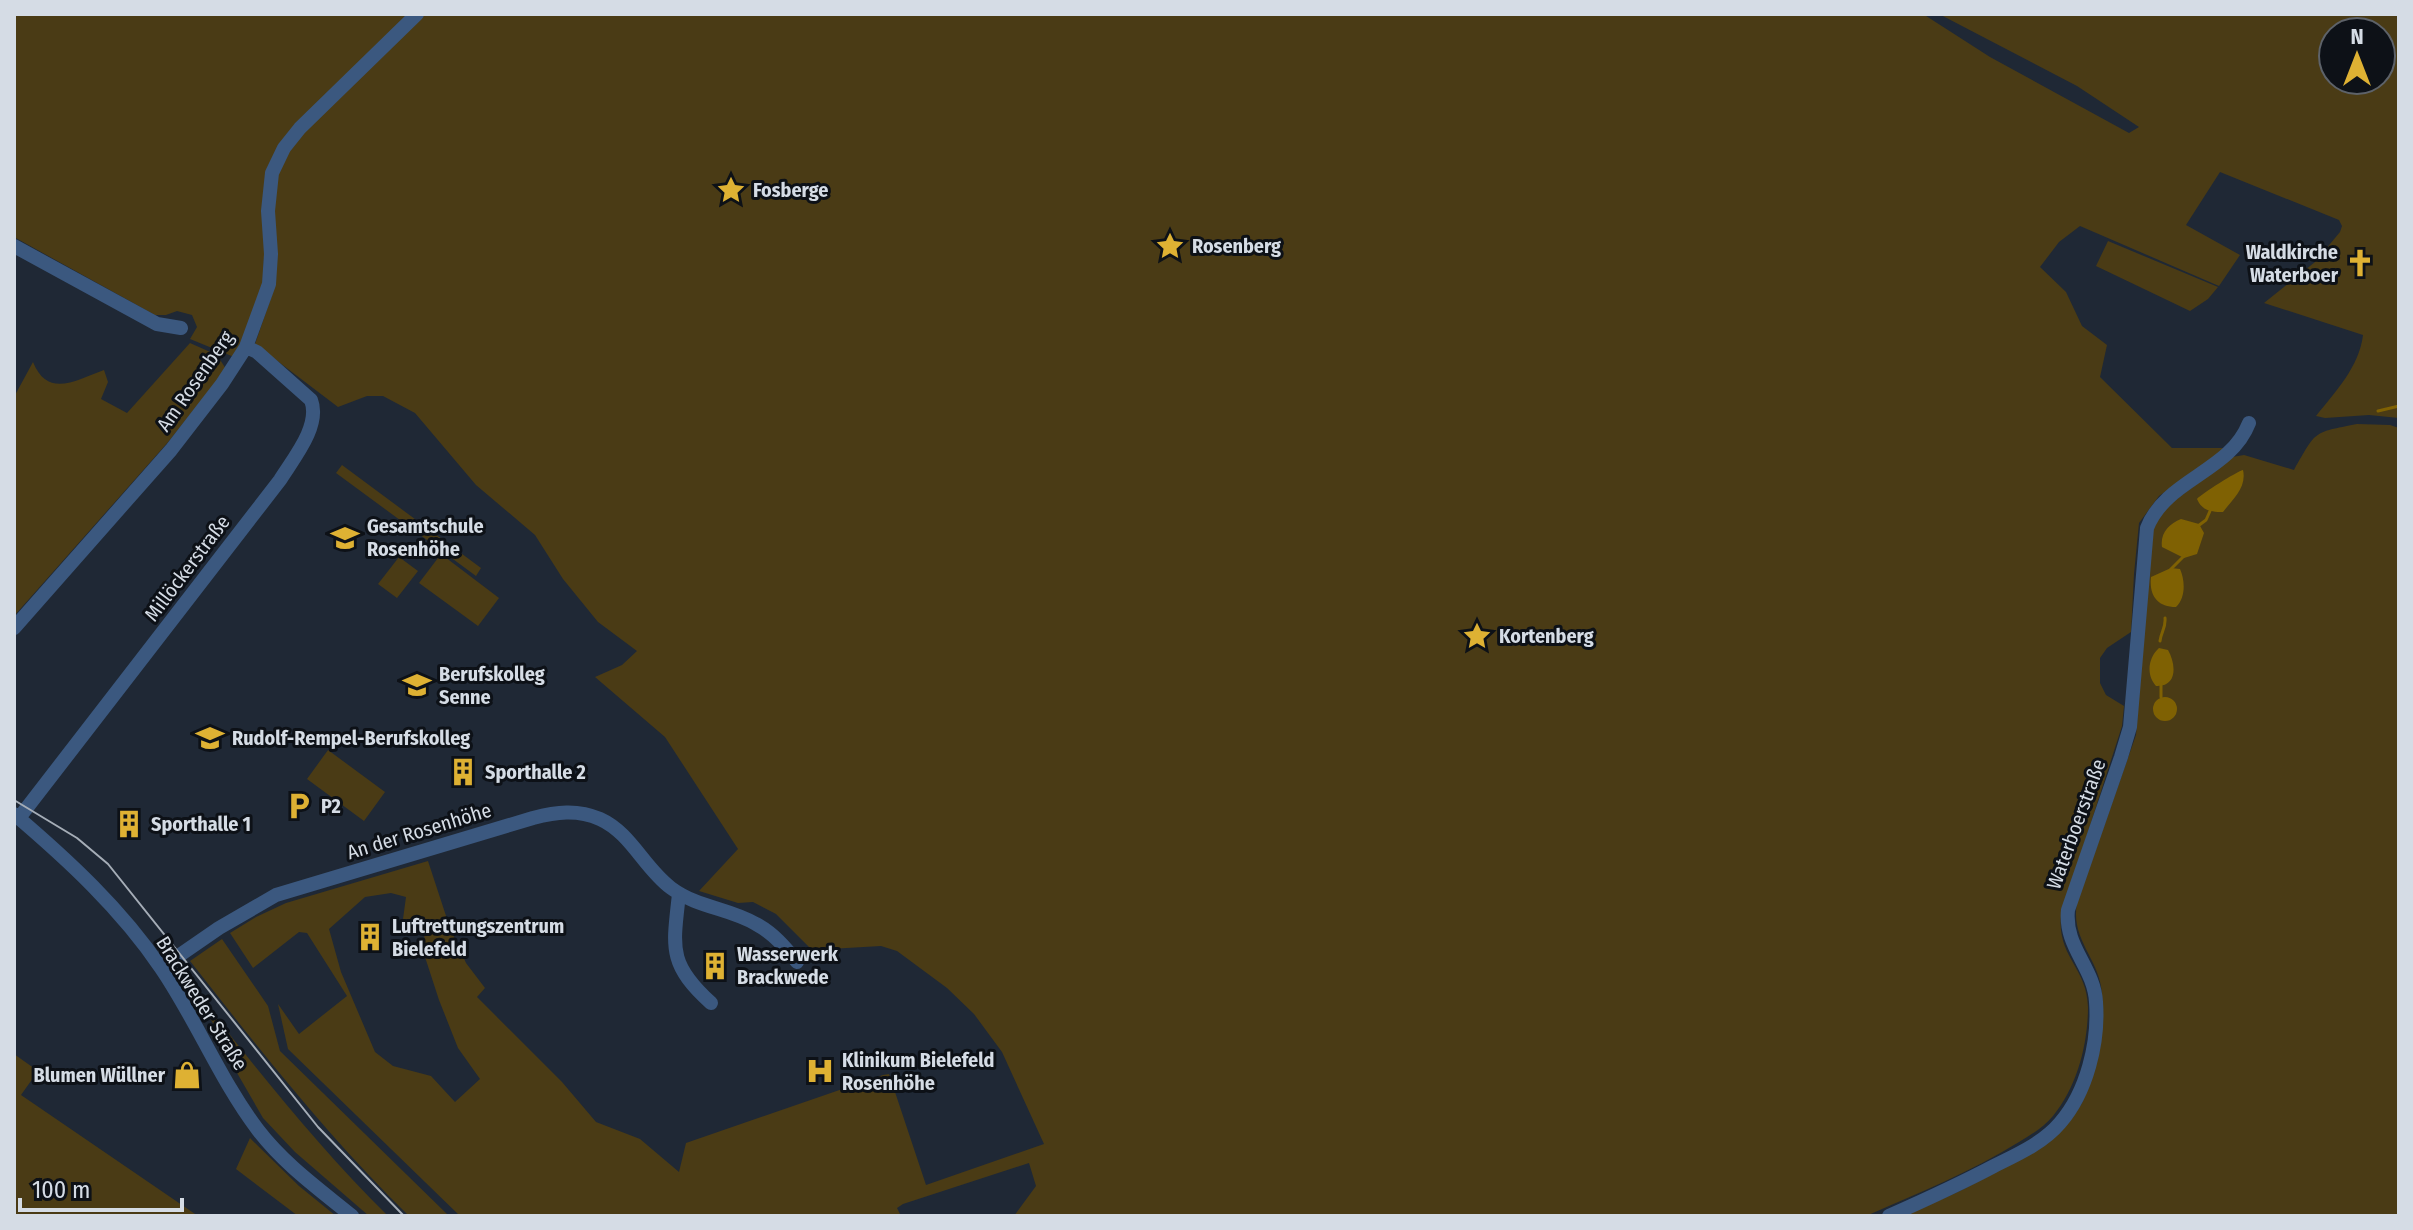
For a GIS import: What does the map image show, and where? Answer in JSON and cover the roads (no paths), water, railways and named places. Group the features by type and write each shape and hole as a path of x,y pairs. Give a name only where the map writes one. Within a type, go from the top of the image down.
{"street":[{"name":"Am Rosenberg","path":"14,628 171,450 222,384 246,347 269,284 271,254 268,211 272,173 284,148 300,128 417,14"},
{"path":"14,246 157,324 181,328"},
{"name":"Millöckerstraße","path":"17,816 280,480 304,441 312,417 314,405 311,400 257,352 246,347"},
{"name":"Waterboerstraße","path":"1889,1216 2027,1149 2060,1123 2078,1096 2093,1045 2096,1001 2090,977 2068,933 2068,910 2130,727 2147,528 2151,516 2169,496 2230,453 2240,442 2249,423"},
{"name":"An der Rosenhöhe","path":"161,968 219,928 276,895 555,813 581,813 609,824 679,894 698,904 753,922 779,941 797,962"},
{"name":"Brackweder Straße","path":"17,816 83,874 161,968 260,1132 296,1170 352,1216"},
{"path":"679,894 674,929 677,961 690,983 711,1003"}],"waterway":[{"path":"2378,411 2399,406"},
{"path":"2198,526 2206,520 2210,511"},
{"path":"2171,569 2185,555"},
{"path":"2160,641 2165,618"},
{"path":"2161,684 2161,697"}],"tram line":[{"path":"14,800 77,838 108,864 318,1127 404,1216"}],"place":[{"name":"Fosberge","path":"731,190"},
{"name":"Rosenberg","path":"1170,246"},
{"name":"Waldkirche Waterboer","path":"2360,263"},
{"name":"Gesamtschule Rosenhöhe","path":"345,538"},
{"name":"Kortenberg","path":"1477,636"},
{"name":"Berufskolleg Senne","path":"417,685"},
{"name":"Rudolf-Rempel-Berufskolleg","path":"210,738"},
{"name":"Sporthalle 2","path":"463,772"},
{"name":"P2","path":"299,806"},
{"name":"Sporthalle 1","path":"129,824"},
{"name":"Luftrettungszentrum Bielefeld","path":"370,937"},
{"name":"Wasserwerk Brackwede","path":"715,966"},
{"name":"Klinikum Bielefeld Rosenhöhe","path":"820,1071"},
{"name":"Blumen Wüllner","path":"187,1075"}]}
